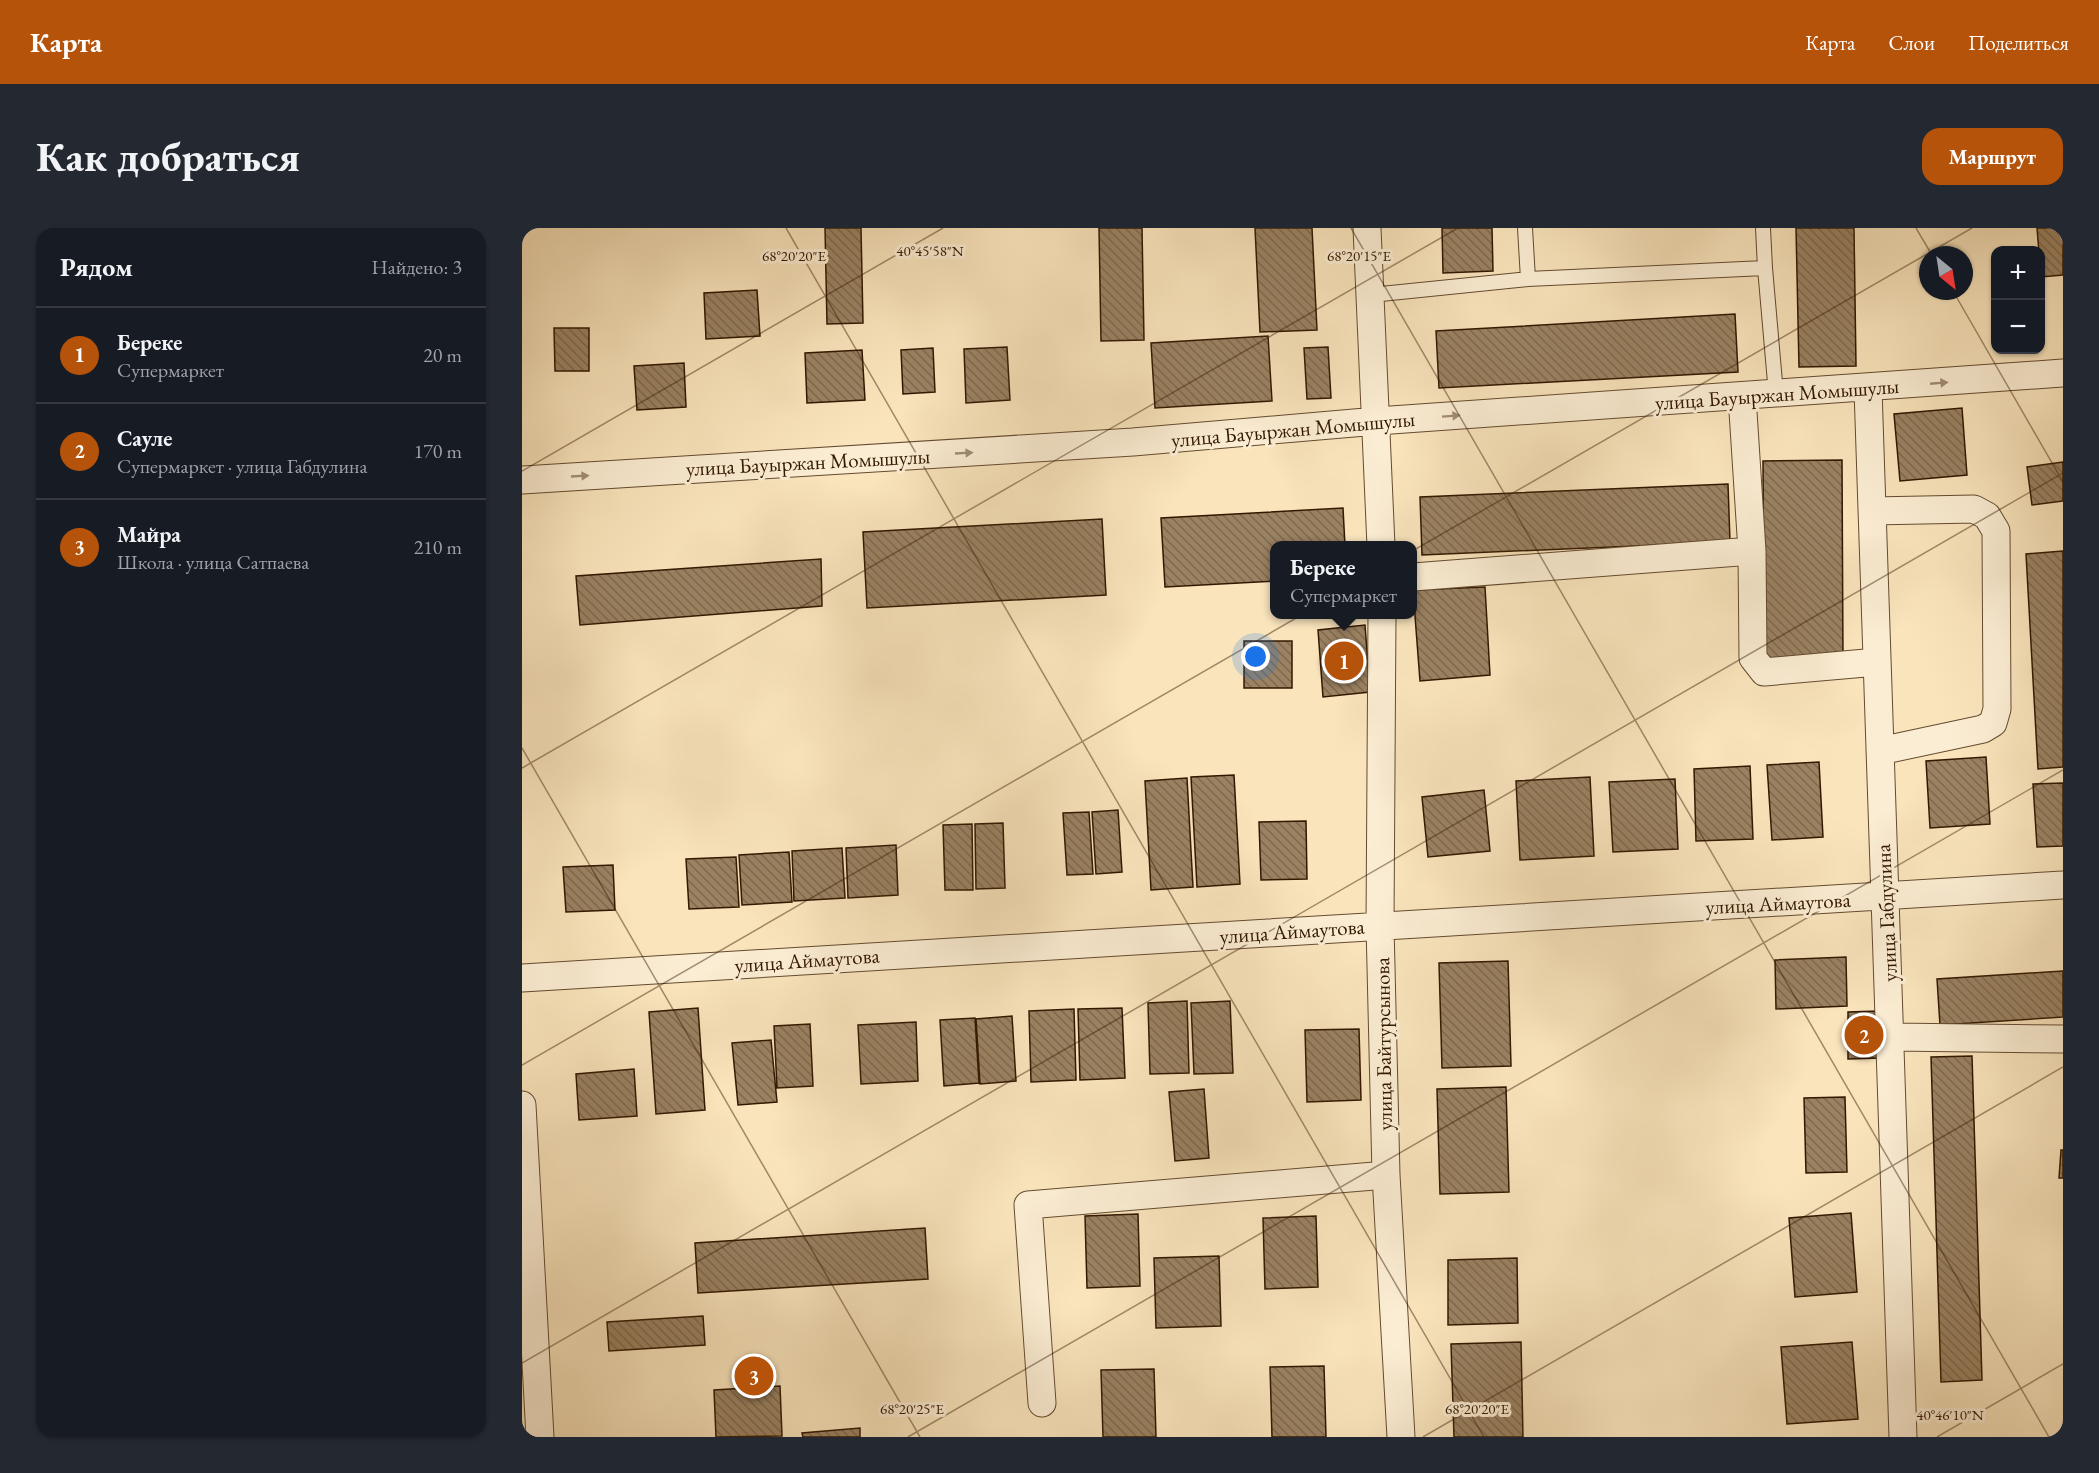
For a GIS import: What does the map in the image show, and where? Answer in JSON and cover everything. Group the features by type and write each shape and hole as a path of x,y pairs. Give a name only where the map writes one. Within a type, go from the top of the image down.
{"street":[{"path":"1367,228 1381,541"},
{"name":"улица Бауыржан Момышулы","path":"522,480 1133,442 1377,421 1868,389 2063,373"},
{"name":"улица Габдулина","path":"1868,389 1884,897 1892,1037 1903,1437"},
{"path":"1742,396 1752,551 1751,651 1753,658 1764,672 1877,662"},
{"path":"1872,511 1974,509 1987,516 1996,531 1997,709 1993,723 1983,729 1880,751"},
{"path":"1417,577 1752,551"},
{"name":"улица Байтурсынова","path":"1382,619 1380,925 1386,1175 1401,1437"},
{"name":"улица Аймаутова","path":"522,978 2063,885"},
{"path":"1892,1037 2063,1039"},
{"path":"522,1105 526,1223 540,1437"},
{"path":"1042,1403 1028,1205 1386,1175"}],"lane":[{"path":"1525,228 1528,279"},
{"path":"1763,228 1776,394"},
{"path":"1371,295 1528,279 1765,268"}],"building":[{"path":"825,228 861,228 863,323 827,324"},
{"path":"1099,228 1142,228 1144,340 1101,341"},
{"path":"1255,228 1312,228 1317,330 1260,332"},
{"path":"1442,228 1492,228 1493,271 1443,273"},
{"path":"1796,228 1854,228 1856,366 1799,367"},
{"path":"2037,228 2063,228 2063,275 2045,277 2045,246 2038,246"},
{"path":"757,290 760,336 706,339 704,293"},
{"path":"1735,314 1738,372 1439,388 1436,331"},
{"path":"554,328 589,328 589,371 555,371"},
{"path":"1268,336 1272,401 1155,408 1151,343"},
{"path":"1007,347 1010,400 966,403 964,349"},
{"path":"1328,347 1331,398 1307,399 1304,348"},
{"path":"933,348 935,392 903,394 901,350"},
{"path":"862,350 865,400 807,403 805,353"},
{"path":"684,363 686,407 637,410 634,366"},
{"path":"1962,408 1967,475 1900,481 1894,414"},
{"path":"1842,460 1843,661 1764,662 1763,461"},
{"path":"2063,462 2063,501 2032,505 2027,467"},
{"path":"1728,484 1730,542 1422,555 1420,497"},
{"path":"1343,508 1345,541 1270,541 1270,581 1165,587 1161,518"},
{"path":"1102,519 1106,595 867,608 863,532"},
{"path":"2063,551 2063,767 2038,769 2026,554"},
{"path":"821,559 822,606 580,625 576,576"},
{"path":"1485,587 1490,675 1420,681 1415,619 1417,590"},
{"path":"1365,625 1370,692 1323,697 1318,630"},
{"path":"1244,641 1292,641 1292,688 1244,688"},
{"path":"1986,757 1990,824 1930,828 1926,761"},
{"path":"1819,762 1823,837 1772,840 1767,765"},
{"path":"1750,766 1753,839 1696,841 1694,769"},
{"path":"1234,775 1240,884 1197,887 1191,777"},
{"path":"1590,777 1594,856 1520,860 1516,781"},
{"path":"1187,778 1193,887 1151,890 1145,781"},
{"path":"1675,779 1678,849 1613,852 1609,782"},
{"path":"2063,783 2063,846 2037,847 2033,784"},
{"path":"1484,790 1490,851 1428,857 1422,797"},
{"path":"1118,810 1122,872 1096,874 1092,812"},
{"path":"1089,812 1093,874 1067,875 1063,813"},
{"path":"1306,821 1307,879 1261,880 1259,822"},
{"path":"1003,823 1005,888 976,889 975,824"},
{"path":"972,824 973,890 945,890 943,825"},
{"path":"896,845 898,895 848,898 846,848"},
{"path":"842,848 845,898 794,901 792,851"},
{"path":"789,852 792,902 742,905 739,855"},
{"path":"736,857 739,907 689,909 686,859"},
{"path":"613,865 615,910 566,912 563,867"},
{"path":"1846,957 1847,1006 1776,1009 1775,960"},
{"path":"1508,961 1511,1066 1442,1068 1439,963"},
{"path":"2063,971 2063,1017 1940,1025 1937,979"},
{"path":"1187,1001 1189,1073 1150,1074 1148,1003"},
{"path":"1230,1001 1233,1073 1194,1074 1191,1003"},
{"path":"698,1008 705,1110 656,1114 649,1012"},
{"path":"1122,1008 1125,1078 1080,1080 1078,1009"},
{"path":"1074,1009 1076,1080 1031,1082 1029,1011"},
{"path":"1880,1011 1880,1058 1848,1059 1848,1012"},
{"path":"1012,1016 1016,1081 980,1084 976,1019"},
{"path":"975,1018 979,1083 944,1086 940,1020"},
{"path":"916,1022 918,1081 861,1084 858,1025"},
{"path":"810,1024 813,1086 777,1088 774,1026"},
{"path":"1359,1029 1361,1100 1307,1102 1305,1030"},
{"path":"771,1040 777,1102 738,1105 732,1043"},
{"path":"1972,1056 1982,1380 1941,1382 1931,1057"},
{"path":"634,1069 637,1116 579,1120 576,1074"},
{"path":"1506,1087 1509,1192 1440,1194 1437,1089"},
{"path":"1204,1089 1209,1158 1175,1161 1169,1092"},
{"path":"1845,1097 1847,1172 1806,1173 1804,1098"},
{"path":"2061,1150 2063,1150 2063,1178 2059,1178"},
{"path":"1851,1213 1857,1292 1795,1297 1789,1218"},
{"path":"1138,1214 1140,1286 1087,1288 1085,1216"},
{"path":"1316,1216 1318,1287 1265,1289 1263,1218"},
{"path":"925,1228 928,1279 698,1293 695,1243"},
{"path":"1219,1256 1221,1326 1156,1328 1154,1258"},
{"path":"1517,1258 1518,1323 1448,1325 1448,1260"},
{"path":"703,1316 705,1345 609,1351 607,1322"},
{"path":"1521,1342 1523,1437 1454,1437 1451,1344"},
{"path":"1852,1342 1858,1419 1787,1424 1781,1347"},
{"path":"1324,1366 1326,1437 1272,1437 1270,1367"},
{"path":"1154,1369 1156,1437 1103,1437 1101,1370"},
{"path":"780,1386 782,1436 716,1437 714,1390"},
{"path":"860,1428 860,1437 803,1437 802,1433"}],"place":[{"name":"Береке","path":"1344,661"},
{"name":"Сауле","path":"1864,1035"},
{"name":"Майра","path":"754,1376"}]}
